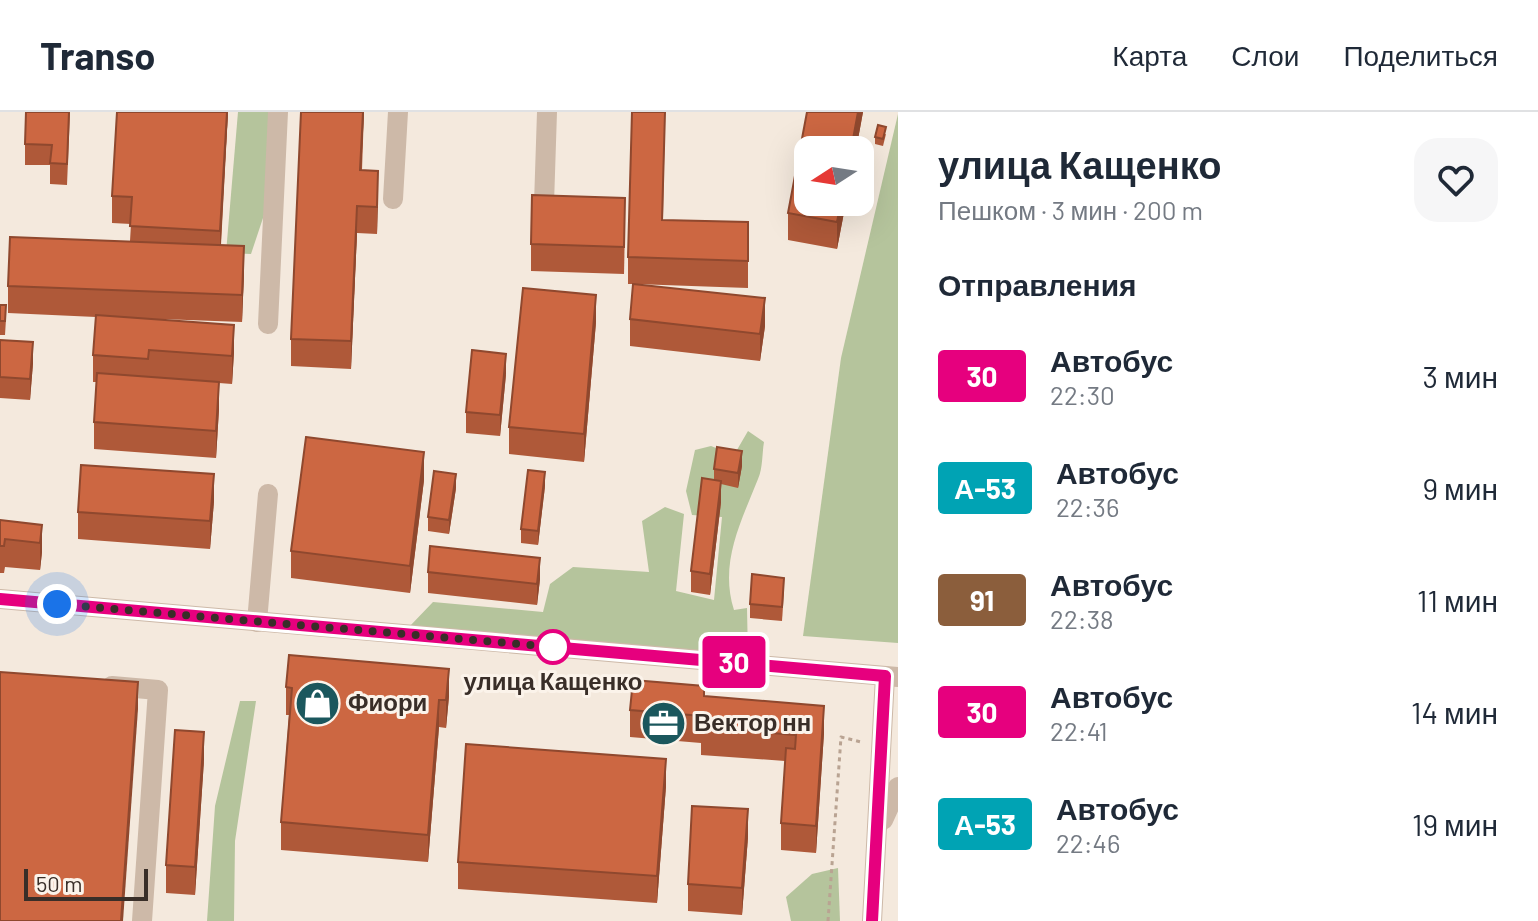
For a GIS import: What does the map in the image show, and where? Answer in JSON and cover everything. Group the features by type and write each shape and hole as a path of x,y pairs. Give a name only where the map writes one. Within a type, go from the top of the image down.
{"street":[{"path":"268,324 278,112"},
{"path":"393,199 398,112"},
{"path":"544,204 547,112"},
{"path":"257,622 268,494"},
{"path":"0,599 892,676 872,921"},
{"path":"95,685 158,690 142,921"},
{"path":"877,831 898,787"}],"path":[{"path":"828,921 841,737 861,742"}],"green space":[{"path":"238,112 273,112 268,203 251,254 226,253"},
{"path":"898,114 898,643 803,636 841,358"},
{"path":"748,431 764,442 762,465 734,543 729,576 734,610 747,608 748,657 409,627 433,602 543,612 550,584 573,567 649,572 642,521 665,507 684,514 676,591 714,600 722,517 692,515 686,491 695,450 711,446 734,455"},
{"path":"240,701 256,701 235,841 234,921 207,921 215,806"},
{"path":"838,868 840,921 791,921 786,897 812,874"}],"building":[{"path":"26,112 69,112 67,164 50,163 52,145 25,144"},
{"path":"117,112 227,112 220,231 130,226 132,197 112,196"},
{"path":"301,112 363,112 360,170 378,171 377,207 357,206 351,341 291,339"},
{"path":"632,112 665,112 662,220 748,222 748,261 628,257"},
{"path":"807,112 858,112 854,136 802,136"},
{"path":"878,125 886,127 883,139 875,137"},
{"path":"794,181 794,214 788,213"},
{"path":"532,195 625,198 624,247 531,244"},
{"path":"804,216 838,216 837,222"},
{"path":"10,237 244,246 242,295 8,286"},
{"path":"633,284 765,298 760,334 630,319"},
{"path":"523,288 596,295 584,434 509,427"},
{"path":"0,305 6,305 5,321 0,321"},
{"path":"96,315 234,325 232,356 149,350 148,359 93,355"},
{"path":"0,340 33,342 30,379 0,377"},
{"path":"472,350 506,354 500,415 466,412"},
{"path":"97,373 219,382 216,431 94,422"},
{"path":"306,437 424,452 410,566 291,551"},
{"path":"717,447 742,451 738,473 714,469"},
{"path":"81,465 214,474 210,521 78,512"},
{"path":"528,470 545,472 538,531 521,529"},
{"path":"434,471 456,474 449,520 428,517"},
{"path":"702,478 721,481 710,574 691,571"},
{"path":"0,520 42,525 40,543 5,539 4,546 0,546"},
{"path":"430,546 540,558 537,584 428,572"},
{"path":"752,574 784,578 782,607 750,604"},
{"path":"289,655 449,669 446,700 439,700 428,835 281,822 292,688 286,687"},
{"path":"0,672 138,682 121,921 0,921"},
{"path":"633,680 704,686 704,696 824,706 816,826 781,823 786,748 795,749 796,735 701,727 702,716 630,710"},
{"path":"175,730 204,732 195,867 166,865"},
{"path":"466,744 666,759 657,876 458,862"},
{"path":"692,806 748,809 742,888 688,884"}],"bus line":[{"name":"30","path":"0,599 885,676 872,921"}],"place":[{"name":"улица Кащенко","path":"553,647"},
{"name":"Фиори","path":"317,703"},
{"name":"Вектор нн","path":"663,723"}],"route":[{"path":"57,604 553,647"}]}
